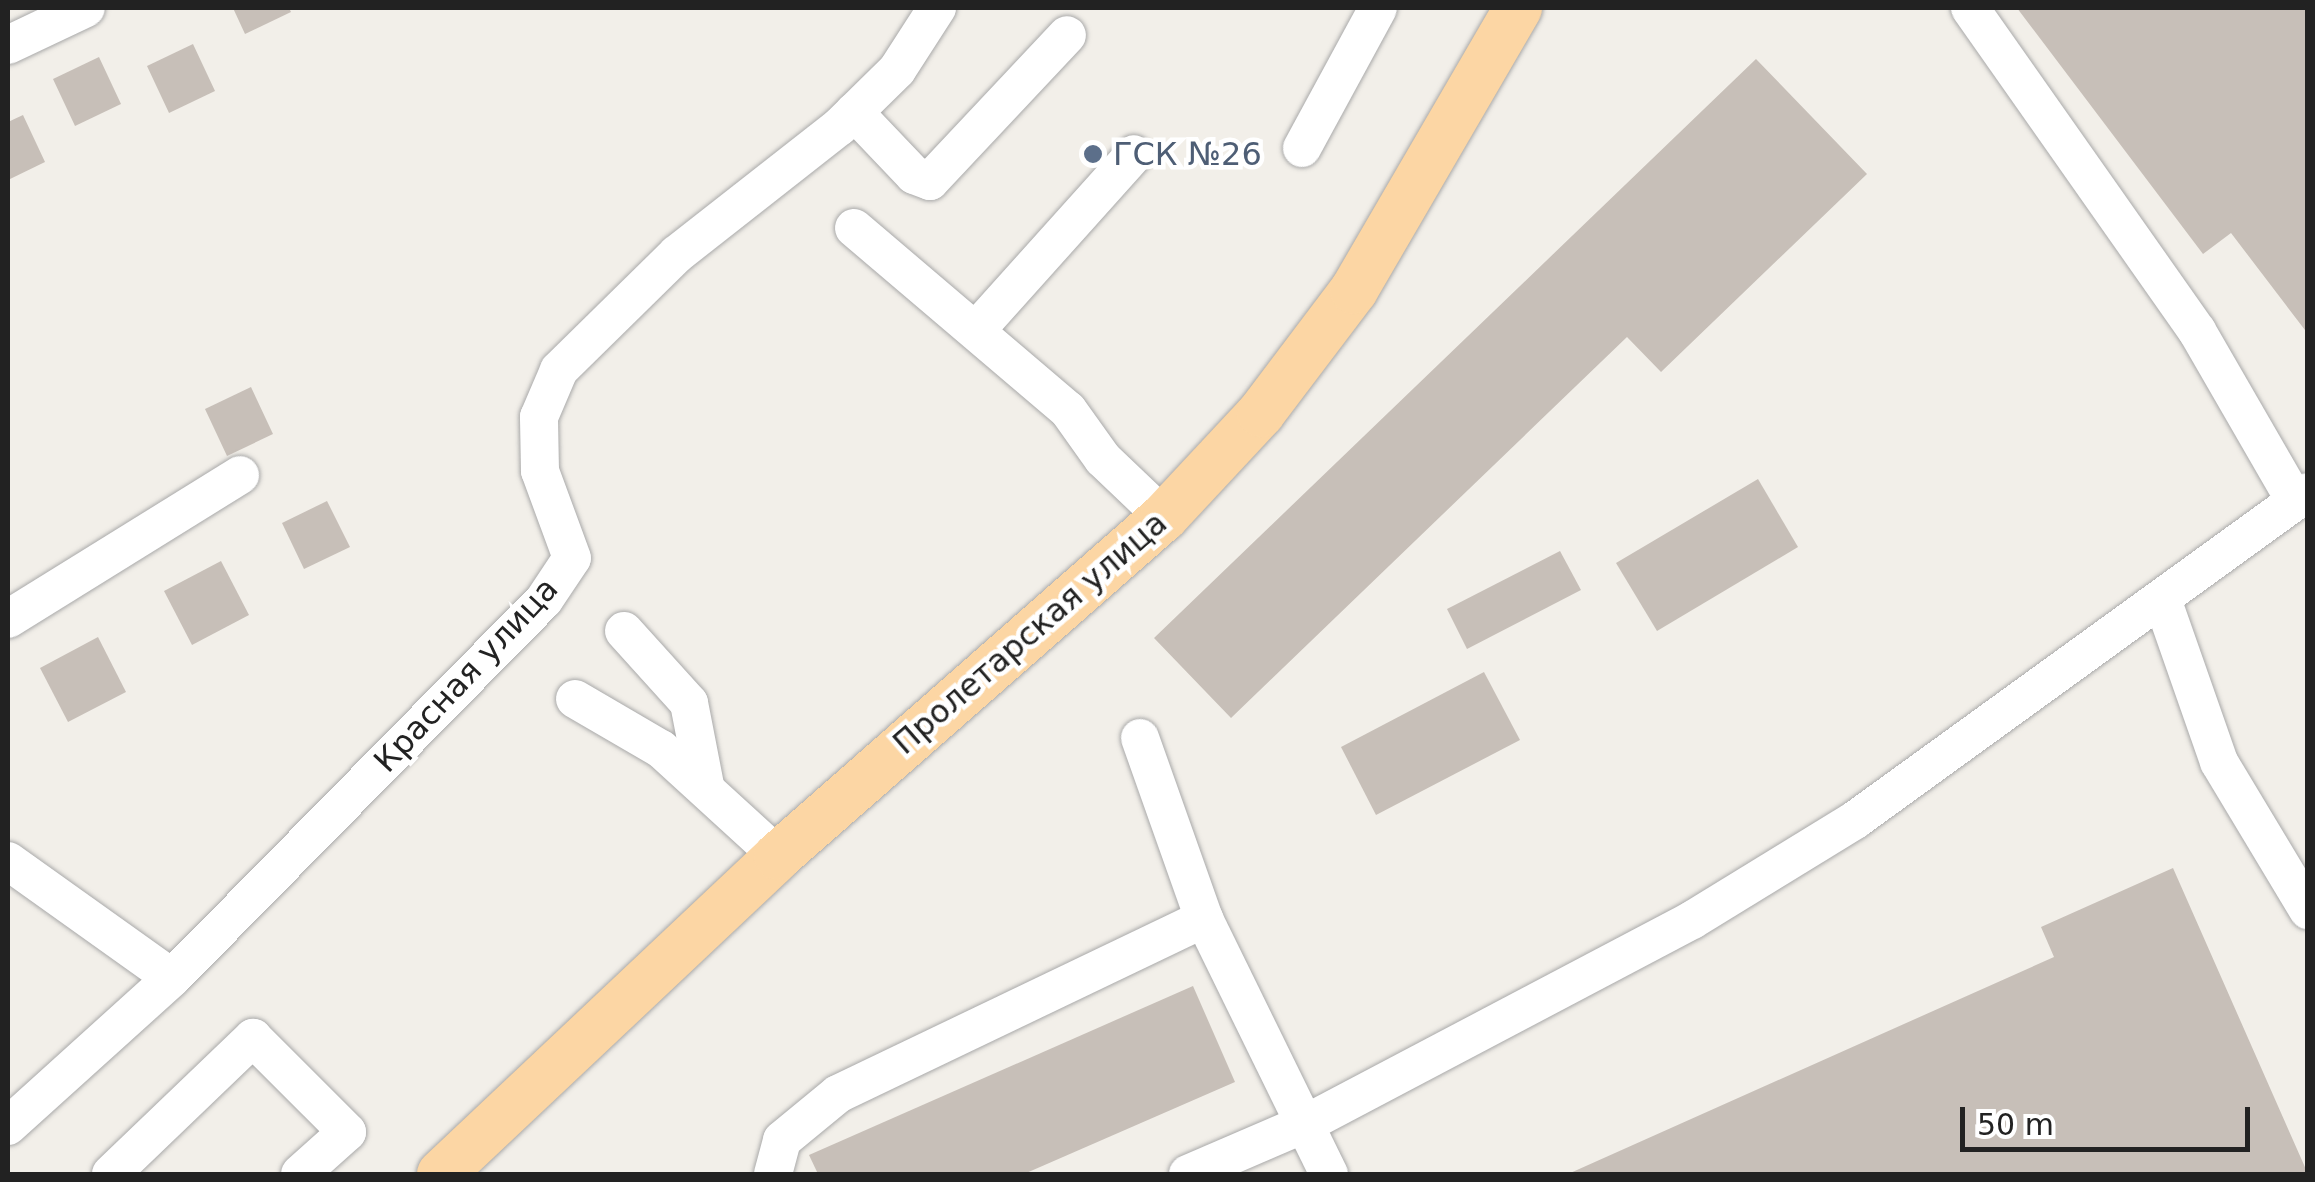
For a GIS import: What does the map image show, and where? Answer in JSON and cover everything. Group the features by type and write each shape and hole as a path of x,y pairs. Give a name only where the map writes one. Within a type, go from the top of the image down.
{"main road":[{"name":"Пролетарская улица","path":"441,1174 778,856 1164,517 1261,413 1354,290 1518,8"}],"street":[{"path":"8,45 86,8"},
{"name":"Красная улица","path":"8,1126 172,978 544,600 572,558 540,470 539,417 560,370 677,254 854,112 896,70 937,8"},
{"path":"1302,148 1378,8"},
{"path":"1188,1174 1308,1122 1692,920 1855,820 2301,496 2198,331 1970,8"},
{"path":"854,112 914,175 930,181 1067,35"},
{"path":"978,327 1134,154"},
{"path":"854,228 978,327 1164,517"},
{"path":"8,619 240,475"},
{"path":"2162,598 2218,762 2308,910"},
{"path":"624,631 689,704 705,785"},
{"path":"575,699 705,785 778,856"},
{"path":"1140,738 1204,919 1308,1122 1330,1174"},
{"path":"8,861 172,978"},
{"path":"773,1174 782,1140 838,1094 1204,919"},
{"path":"111,1174 253,1038 347,1132 300,1174"}],"building":[{"path":"233,8 289,8 291,12 245,34"},
{"path":"2017,8 2308,8 2308,334 2231,233 2203,254"},
{"path":"193,44 215,91 169,113 147,66"},
{"path":"99,57 121,104 75,126 53,79"},
{"path":"1756,59 1867,174 1661,372 1627,337 1231,718 1154,638"},
{"path":"23,115 45,162 8,180 8,122"},
{"path":"251,387 273,434 227,456 205,409"},
{"path":"1758,479 1798,547 1657,631 1616,563"},
{"path":"327,501 350,547 304,569 282,523"},
{"path":"1560,551 1581,590 1467,649 1447,609"},
{"path":"221,561 249,615 192,645 164,591"},
{"path":"98,637 126,692 68,722 40,668"},
{"path":"1484,672 1520,740 1376,815 1341,747"},
{"path":"2173,868 2308,1174 1568,1174 2054,957 2041,927"},
{"path":"1193,986 1235,1082 1024,1174 818,1174 809,1155"}],"place":[{"name":"ГСК №26","path":"1093,154"}]}
